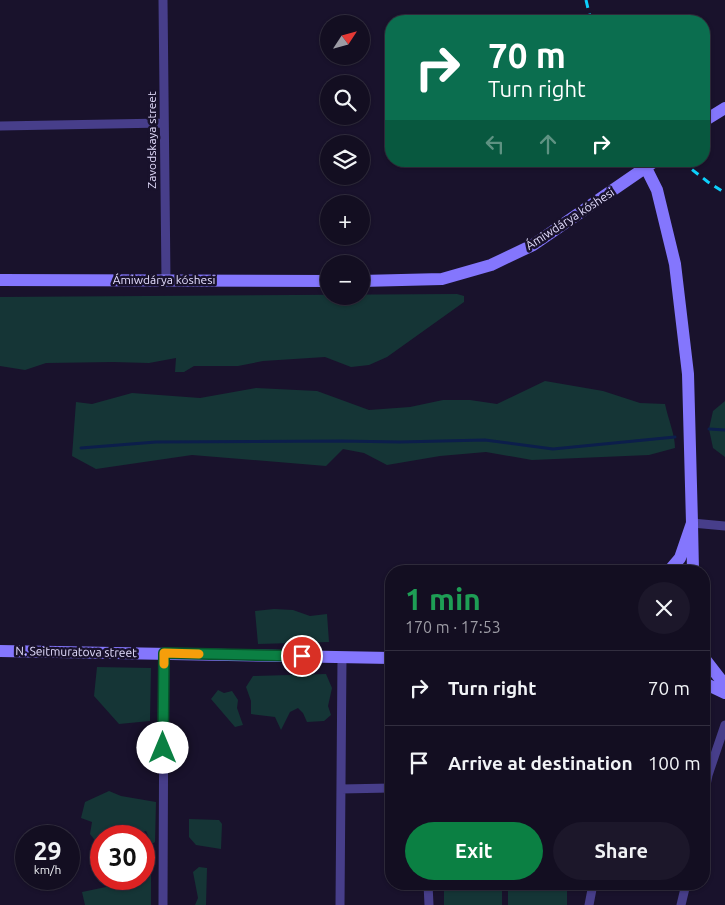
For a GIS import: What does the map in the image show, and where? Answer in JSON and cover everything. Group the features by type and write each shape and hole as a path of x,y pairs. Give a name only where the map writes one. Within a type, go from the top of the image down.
{"street":[{"name":"Zavodskaya street","path":"163,0 166,280"},
{"path":"710,117 725,108"},
{"path":"0,126 164,123"},
{"name":"Ámiwdárya kóshesi","path":"370,281 442,279 491,265 533,245 647,167"},
{"path":"652,167 675,264 688,374 693,565"},
{"name":"Ámiwdárya kóshesi","path":"0,280 320,281"},
{"path":"692,523 725,526"},
{"path":"674,565 680,558 692,523"},
{"name":"N. Seitmuratova street","path":"0,651 385,658"},
{"path":"163,905 164,653"},
{"path":"340,905 342,657"},
{"path":"710,665 725,684"},
{"path":"710,686 725,692"},
{"path":"710,770 725,725"},
{"path":"341,789 385,788"},
{"path":"428,890 428,905"},
{"path":"589,905 592,890"},
{"path":"681,905 685,890"}],"green space":[{"path":"457,294 464,296 464,302 387,357 369,365 351,367 325,357 263,361 238,366 194,366 184,372 175,372 176,358 149,363 46,363 25,370 0,366 0,297 320,295 320,305 370,305 370,295"},
{"path":"545,381 603,391 640,403 665,404 673,432 675,448 649,455 532,460 486,452 440,456 387,465 364,453 343,449 326,466 192,455 96,469 72,456 76,402 92,404 132,393 200,398 256,388 317,391 369,410 410,407 443,400 470,400 497,404"},
{"path":"725,401 725,457 713,448 709,429 713,411"},
{"path":"293,610 310,616 327,614 329,642 258,644 255,611"},
{"path":"97,667 151,668 150,721 119,724 94,696"},
{"path":"326,674 332,688 328,706 331,715 324,721 307,722 303,713 298,708 290,712 281,730 275,717 251,714 251,701 246,687 253,676"},
{"path":"218,690 224,693 232,691 238,700 237,708 243,725 235,727 211,699"},
{"path":"109,791 121,796 156,802 155,842 155,825 92,825 92,822 81,818 85,802"},
{"path":"189,819 219,820 222,824 221,849 196,845 189,837"},
{"path":"199,867 207,868 206,905 195,905 198,898 193,872"},
{"path":"92,890 151,890 151,905 85,905 82,892"},
{"path":"444,890 502,890 502,905 444,905"},
{"path":"508,890 567,890 567,905 508,905"}],"waterway":[{"path":"709,429 725,430"},
{"path":"81,448 156,442 485,440 553,449 675,437"}],"railway":[{"path":"586,0 590,15"},
{"path":"689,167 725,193"}],"slow traffic":[{"path":"164,664 164,653 199,654"}],"route":[{"path":"163,748 164,653 302,656"}]}
